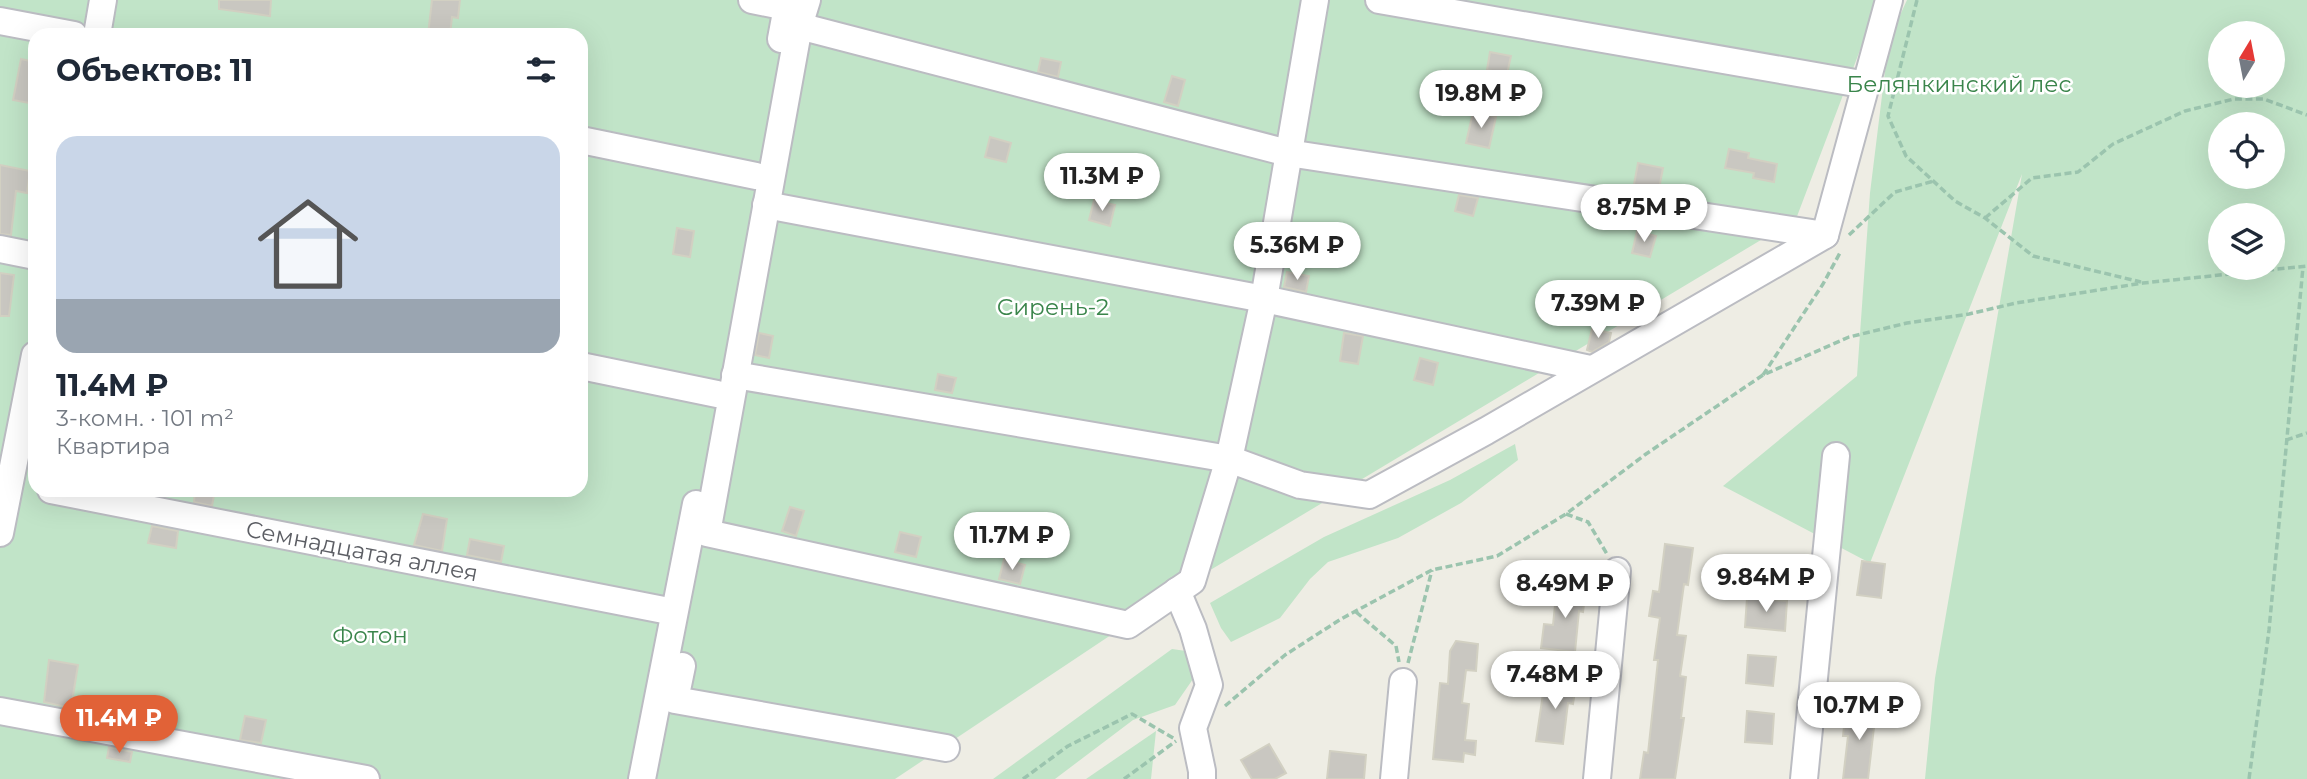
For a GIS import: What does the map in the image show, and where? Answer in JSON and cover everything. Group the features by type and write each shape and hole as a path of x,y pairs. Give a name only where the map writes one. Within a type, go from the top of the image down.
{"street":[{"path":"98,28 103,0"},
{"path":"752,0 1288,153 1825,235"},
{"path":"707,533 1128,625 1192,581 1229,459 1264,299 1315,0"},
{"path":"1379,0 1867,85"},
{"path":"588,367 726,384 1229,459 1300,485 1369,495 1486,431 1825,235 1889,0"},
{"path":"797,11 756,176 707,533 675,700 946,748"},
{"path":"642,779 674,612 766,205 797,11"},
{"path":"0,21 37,28"},
{"path":"588,141 756,176"},
{"path":"766,205 1264,299 1590,369"},
{"path":"0,249 28,255"},
{"path":"0,533 15,483 28,400"},
{"path":"1804,779 1836,456"},
{"name":"Семнадцатая аллея","path":"87,497 674,612"},
{"path":"1597,779 1617,570"},
{"path":"1177,591 1193,629 1209,685 1185,734 1202,779"},
{"path":"1394,779 1402,682"},
{"path":"0,712 366,779"}],"path":[{"path":"1917,0 1888,116 1906,156 1955,201 1985,218 2033,256 2143,283"},
{"path":"1985,218 2032,178 2078,172 2113,144 2185,111 2235,99 2264,99 2307,115"},
{"path":"1763,375 1823,284 1851,232 1895,192 1934,181"},
{"path":"1223,708 1285,655 1355,611 1432,570 1497,556 1566,513 1646,454 1763,375 1849,337 1907,323 2143,283 2305,267 2269,630 2249,779"},
{"path":"2286,440 2307,433"},
{"path":"1566,513 1588,522 1617,570"},
{"path":"1402,682 1432,570"},
{"path":"1355,611 1396,646 1402,682"},
{"path":"1023,779 1068,746 1132,714 1185,734"},
{"path":"1124,779 1185,734"}],"green space":[{"name":"Сирень-2","path":"0,0 1879,0 1796,219 1192,581 895,779 0,779"},
{"name":"Белянкинский лес","path":"1907,0 2307,0 2307,779 1925,779 1935,678 2022,174 1870,563 1723,486 1857,376 1870,193 1889,39"},
{"path":"1515,444 1518,460 1461,503 1398,538 1328,562 1310,579 1280,618 1231,642 1221,628 1210,603 1324,537 1450,480"},
{"path":"1172,649 1193,652 1193,679 1175,705 1133,720 1055,779 993,779"},
{"path":"1156,731 1151,779 1086,779"}],"building":[{"path":"219,0 271,0 270,16 219,9"},
{"path":"432,0 460,0 458,18 452,17 451,28 429,28"},
{"path":"1490,52 1511,56 1507,74 1487,70"},
{"path":"1041,58 1061,62 1058,77 1038,72"},
{"path":"21,59 28,60 28,103 13,100"},
{"path":"1172,76 1185,80 1178,106 1164,102"},
{"path":"1473,112 1496,117 1489,148 1466,143"},
{"path":"990,137 1011,143 1006,162 985,157"},
{"path":"1729,149 1749,153 1748,158 1777,164 1774,182 1753,178 1754,173 1725,168"},
{"path":"1638,163 1663,168 1658,194 1633,190"},
{"path":"0,165 28,171 27,193 16,191 11,235 0,234"},
{"path":"1459,195 1478,198 1473,216 1455,211"},
{"path":"1094,200 1115,205 1110,226 1089,220"},
{"path":"677,228 694,231 690,257 673,254"},
{"path":"1637,231 1656,236 1650,257 1632,253"},
{"path":"1287,272 1309,276 1306,292 1284,287"},
{"path":"0,273 14,275 9,316 0,316"},
{"path":"1592,329 1611,333 1609,342 1592,352 1587,350"},
{"path":"759,333 773,336 769,358 755,355"},
{"path":"1344,333 1363,336 1358,364 1340,361"},
{"path":"1420,358 1438,363 1433,385 1414,380"},
{"path":"938,374 956,378 952,393 935,390"},
{"path":"194,497 214,497 212,506 194,502"},
{"path":"790,507 804,511 796,536 782,531"},
{"path":"423,514 447,519 442,551 414,545"},
{"path":"152,526 178,531 176,548 148,543"},
{"path":"900,532 921,537 916,557 895,552"},
{"path":"470,539 504,546 501,562 467,555"},
{"path":"1665,544 1693,548 1688,585 1684,584 1677,635 1686,636 1680,676 1686,677 1681,718 1684,718 1675,779 1640,779 1644,752 1648,753 1658,660 1654,660 1660,618 1649,616 1653,591 1659,592"},
{"path":"1004,559 1025,565 1020,584 999,579"},
{"path":"1862,561 1885,564 1881,598 1857,595"},
{"path":"1557,585 1586,588 1583,612 1579,611 1575,652 1541,648 1544,624 1553,625"},
{"path":"1747,598 1787,601 1785,631 1745,627"},
{"path":"1456,641 1478,644 1476,671 1466,670 1462,703 1469,704 1465,740 1476,741 1475,755 1464,753 1463,762 1433,759 1440,683 1448,684 1450,651"},
{"path":"1748,655 1776,657 1773,686 1746,683"},
{"path":"49,660 78,665 71,708 44,702"},
{"path":"1545,680 1576,684 1573,704 1568,703 1563,744 1536,741"},
{"path":"1846,708 1876,710 1868,779 1843,779 1848,736 1843,736"},
{"path":"1747,711 1774,714 1772,744 1745,742"},
{"path":"245,716 266,720 261,743 240,740"},
{"path":"1269,744 1286,773 1275,779 1252,779 1241,760"},
{"path":"109,747 132,752 130,762 107,758"},
{"path":"1330,751 1366,755 1364,779 1327,779"}],"park label":[{"name":"Фотон","path":"370,635"}]}
